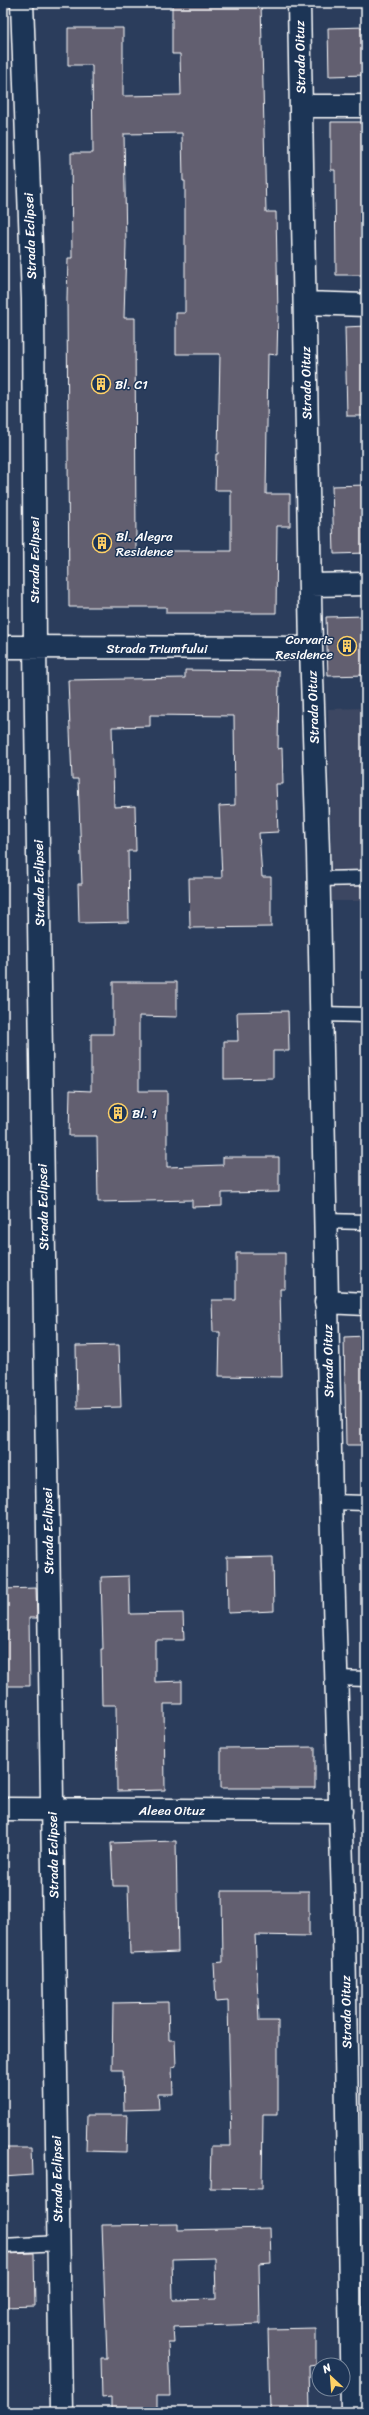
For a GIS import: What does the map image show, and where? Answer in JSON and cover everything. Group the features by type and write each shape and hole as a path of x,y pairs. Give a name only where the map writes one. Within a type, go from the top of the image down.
{"street":[{"name":"Strada Eclipsei","path":"22,3 33,299 35,648 61,2412"},
{"name":"Strada Oituz","path":"299,3 311,648 318,879 331,1502 341,1811 357,2175 359,2346 352,2412"},
{"path":"301,106 366,106"},
{"path":"305,303 366,305"},
{"path":"310,585 366,584"},
{"name":"Strada Triumfului","path":"3,647 311,648"},
{"path":"326,1302 366,1304"},
{"name":"Aleea Oituz","path":"3,1809 341,1811"}],"lane":[{"path":"318,879 366,878"},
{"path":"320,1014 366,1015"},
{"path":"324,1221 366,1222"},
{"path":"331,1502 366,1503"},
{"path":"337,1678 366,1679"},
{"path":"3,2246 58,2243"}],"shaded area":[{"path":"366,708 366,901 332,901 328,709"}],"building":[{"path":"172,3 261,3 266,212 276,212 278,314 277,355 268,354 266,494 290,494 290,526 277,526 276,613 166,613 166,607 69,607 67,299 68,258 72,258 71,153 93,153 92,65 68,65 68,28 123,28 123,96 181,95 180,54 172,54","holes":["182,133 183,181 185,181 185,313 176,313 176,354 220,354 218,454 216,454 215,490 231,490 231,551 136,551 135,318 124,318 126,244 124,134"]},
{"path":"366,27 366,75 329,76 328,28"},
{"path":"331,122 366,122 366,275 336,275 335,170 331,170"},
{"path":"366,326 366,416 347,416 345,327"},
{"path":"366,485 366,553 334,554 332,486"},
{"name":"Corvaris Residence","path":"366,616 366,675 328,676 326,617"},
{"path":"185,670 279,671 278,749 282,748 283,784 276,784 278,832 259,833 262,877 271,877 271,927 190,928 189,878 222,878 219,806 235,805 234,716 150,715 150,726 112,727 114,807 135,806 136,851 128,851 129,922 79,923 78,884 82,884 78,779 72,779 68,680 185,678"},
{"path":"113,982 177,982 177,1017 139,1016 139,1091 167,1091 167,1167 223,1165 223,1157 279,1157 279,1192 222,1193 222,1206 192,1207 192,1200 98,1202 97,1136 69,1136 70,1090 91,1091 91,1034 113,1034"},
{"path":"288,1011 289,1051 273,1051 273,1078 224,1079 224,1041 238,1041 237,1012"},
{"path":"236,1253 285,1253 285,1289 280,1289 282,1377 219,1376 220,1332 213,1332 212,1300 236,1300"},
{"path":"366,1336 366,1445 346,1445 344,1337"},
{"path":"119,1345 121,1407 77,1408 76,1346"},
{"path":"273,1557 274,1611 228,1613 227,1558"},
{"path":"129,1576 130,1614 183,1613 184,1640 155,1640 155,1682 182,1681 182,1704 164,1704 165,1790 117,1791 116,1705 102,1705 101,1649 103,1649 101,1577"},
{"path":"36,1588 37,1618 29,1618 30,1686 3,1686 3,1589"},
{"path":"315,1747 315,1788 221,1788 221,1748"},
{"path":"176,1841 178,1952 130,1954 128,1886 113,1886 111,1843"},
{"path":"222,1891 309,1891 309,1936 255,1935 259,2021 278,2021 278,2114 263,2114 262,2189 210,2188 211,2146 231,2146 228,2001 216,2002 214,1963 223,1962"},
{"path":"168,2002 169,2040 175,2040 176,2066 172,2067 173,2094 158,2094 159,2109 124,2110 123,2070 112,2070 113,2003"},
{"path":"87,2115 127,2115 126,2152 86,2151"},
{"path":"3,2148 31,2148 32,2175 3,2177"},
{"path":"178,2224 178,2230 270,2228 271,2263 259,2264 260,2324 173,2327 174,2343 168,2343 170,2396 157,2396 157,2412 111,2412 111,2397 102,2398 101,2358 107,2358 102,2225","holes":["215,2258 216,2299 173,2300 172,2259"]},
{"path":"34,2253 35,2306 3,2307 3,2254"},
{"path":"316,2328 316,2357 311,2357 311,2366 309,2366 310,2412 270,2412 268,2329"}],"place":[{"name":"Bl. C1","path":"101,384"},
{"name":"Bl. Alegra Residence","path":"102,543"},
{"name":"Corvaris Residence","path":"347,646"},
{"name":"Bl. 1","path":"118,1113"}]}
